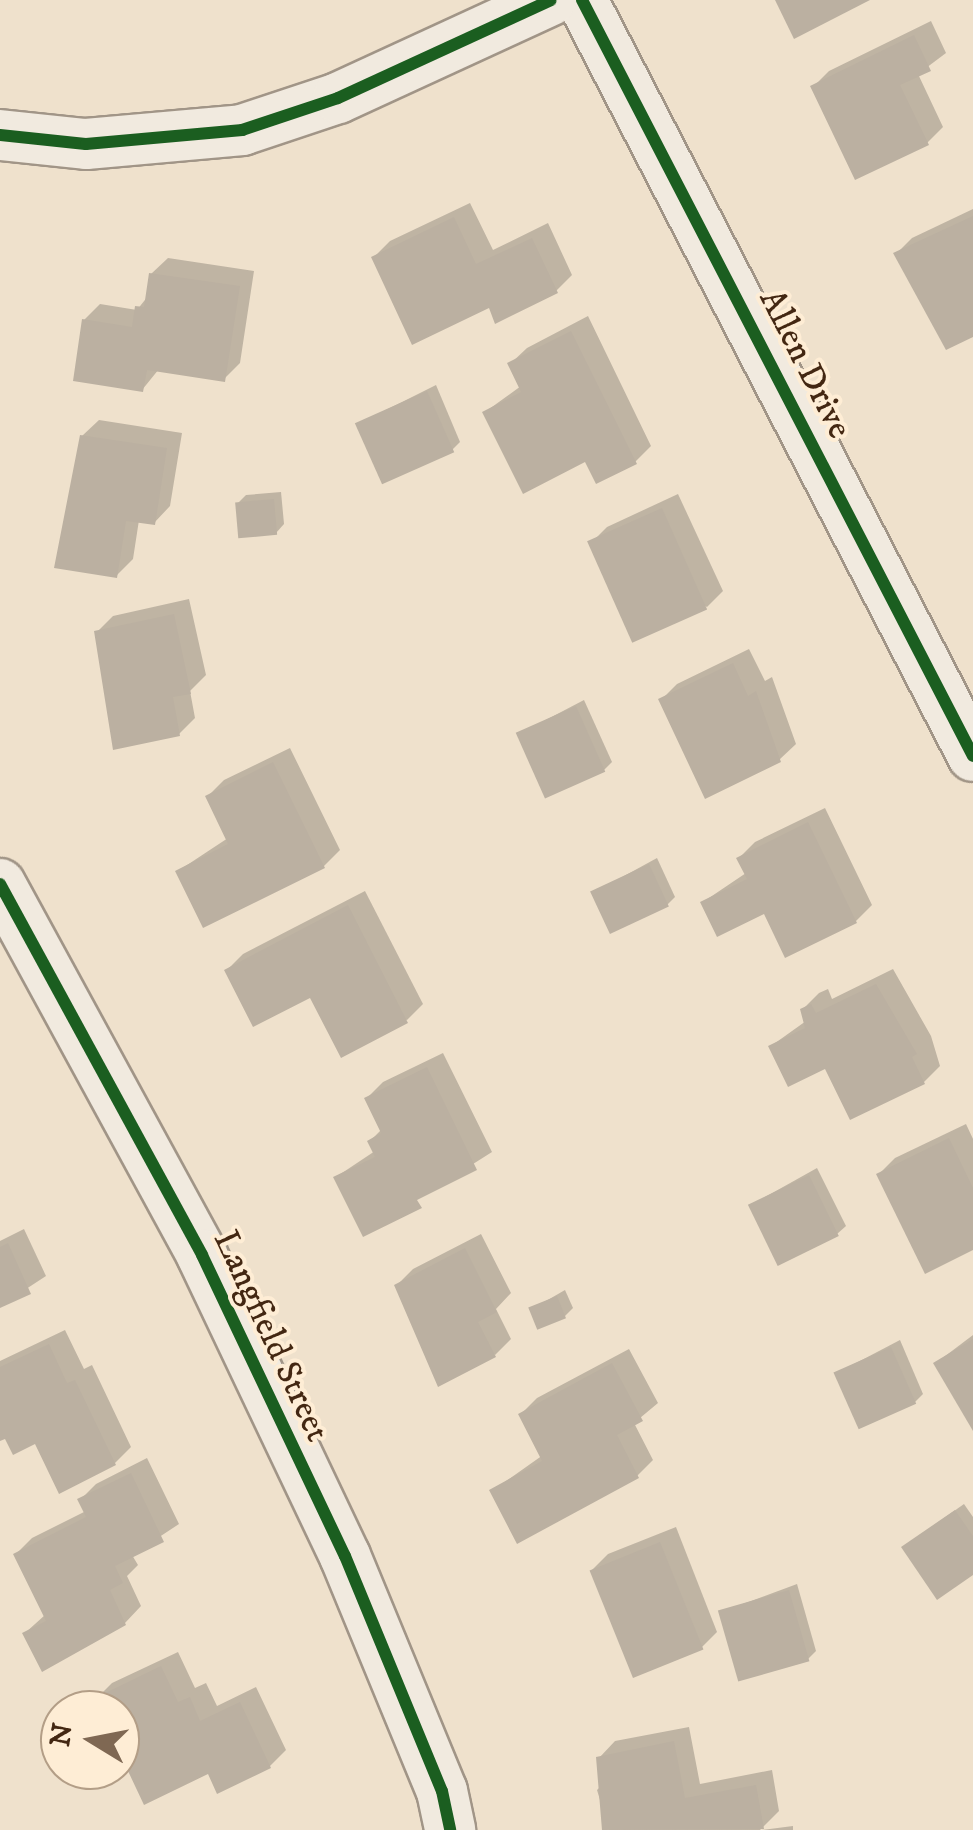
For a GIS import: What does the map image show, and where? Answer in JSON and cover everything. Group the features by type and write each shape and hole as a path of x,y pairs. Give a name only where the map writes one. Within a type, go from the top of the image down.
{"street":[{"path":"0,134 86,144 242,130 338,98 551,0"},
{"name":"Allen Drive","path":"582,0 973,756"},
{"name":"Langfield Street","path":"0,884 202,1255 345,1556 442,1790 450,1830"}],"building":[{"path":"775,0 870,0 794,39"},
{"path":"914,35 931,71 900,85 929,145 855,180 810,86"},
{"path":"973,216 973,337 946,350 893,253"},
{"path":"454,217 476,264 532,238 558,293 495,324 489,308 412,345 371,257"},
{"path":"149,273 240,286 225,382 147,370 143,392 73,381 82,319 132,327 135,306 144,307"},
{"path":"571,331 637,464 596,484 585,462 523,494 482,412 521,392 507,363"},
{"path":"427,391 454,452 382,484 355,423"},
{"path":"80,435 167,448 155,525 126,521 117,578 54,568"},
{"path":"274,499 277,535 238,538 235,502"},
{"path":"662,508 707,609 632,643 587,541"},
{"path":"174,614 191,694 173,697 180,736 113,750 94,631"},
{"path":"733,663 748,696 756,691 781,762 705,799 658,699"},
{"path":"576,706 605,772 545,799 516,733"},
{"path":"273,762 325,868 203,928 175,871 228,844 205,796"},
{"path":"808,822 857,923 785,958 764,914 717,937 700,902 747,879 736,858"},
{"path":"649,864 669,907 610,934 590,891"},
{"path":"348,905 408,1023 341,1058 310,998 253,1027 224,970"},
{"path":"876,984 917,1054 912,1057 925,1084 850,1120 825,1069 788,1087 768,1046 805,1028 800,1009 811,1004 816,1013"},
{"path":"427,1067 477,1170 417,1200 422,1208 363,1237 333,1177 375,1157 367,1141 381,1133 364,1098"},
{"path":"949,1138 973,1188 973,1250 925,1274 876,1174"},
{"path":"809,1175 839,1236 778,1266 748,1205"},
{"path":"8,1243 31,1294 0,1308 0,1247"},
{"path":"465,1248 497,1312 478,1322 496,1357 438,1387 394,1285"},
{"path":"557,1296 566,1318 537,1330 528,1308"},
{"path":"973,1339 973,1431 933,1363"},
{"path":"49,1344 67,1383 75,1380 116,1465 59,1494 35,1444 13,1455 5,1439 0,1441 0,1367"},
{"path":"891,1347 916,1404 859,1429 833,1373"},
{"path":"612,1363 643,1421 617,1435 639,1478 517,1544 489,1490 542,1461 518,1414"},
{"path":"131,1473 164,1542 115,1566 123,1583 110,1590 126,1625 42,1672 22,1633 46,1621 13,1554 86,1517 77,1499"},
{"path":"955,1510 973,1536 973,1575 937,1600 901,1547"},
{"path":"660,1542 703,1650 633,1678 590,1570"},
{"path":"789,1590 809,1661 738,1682 718,1610"},
{"path":"161,1666 178,1702 190,1697 200,1721 240,1702 271,1768 217,1794 208,1774 144,1805 137,1790 140,1790 140,1690 112,1690"},
{"path":"674,1741 685,1798 756,1785 764,1829 602,1830 596,1757"}],"cycle path":[{"path":"0,135 86,144 242,130 338,98 551,0"},
{"path":"582,0 973,756"},
{"path":"0,884 202,1255 345,1556 442,1791 450,1830"}]}
